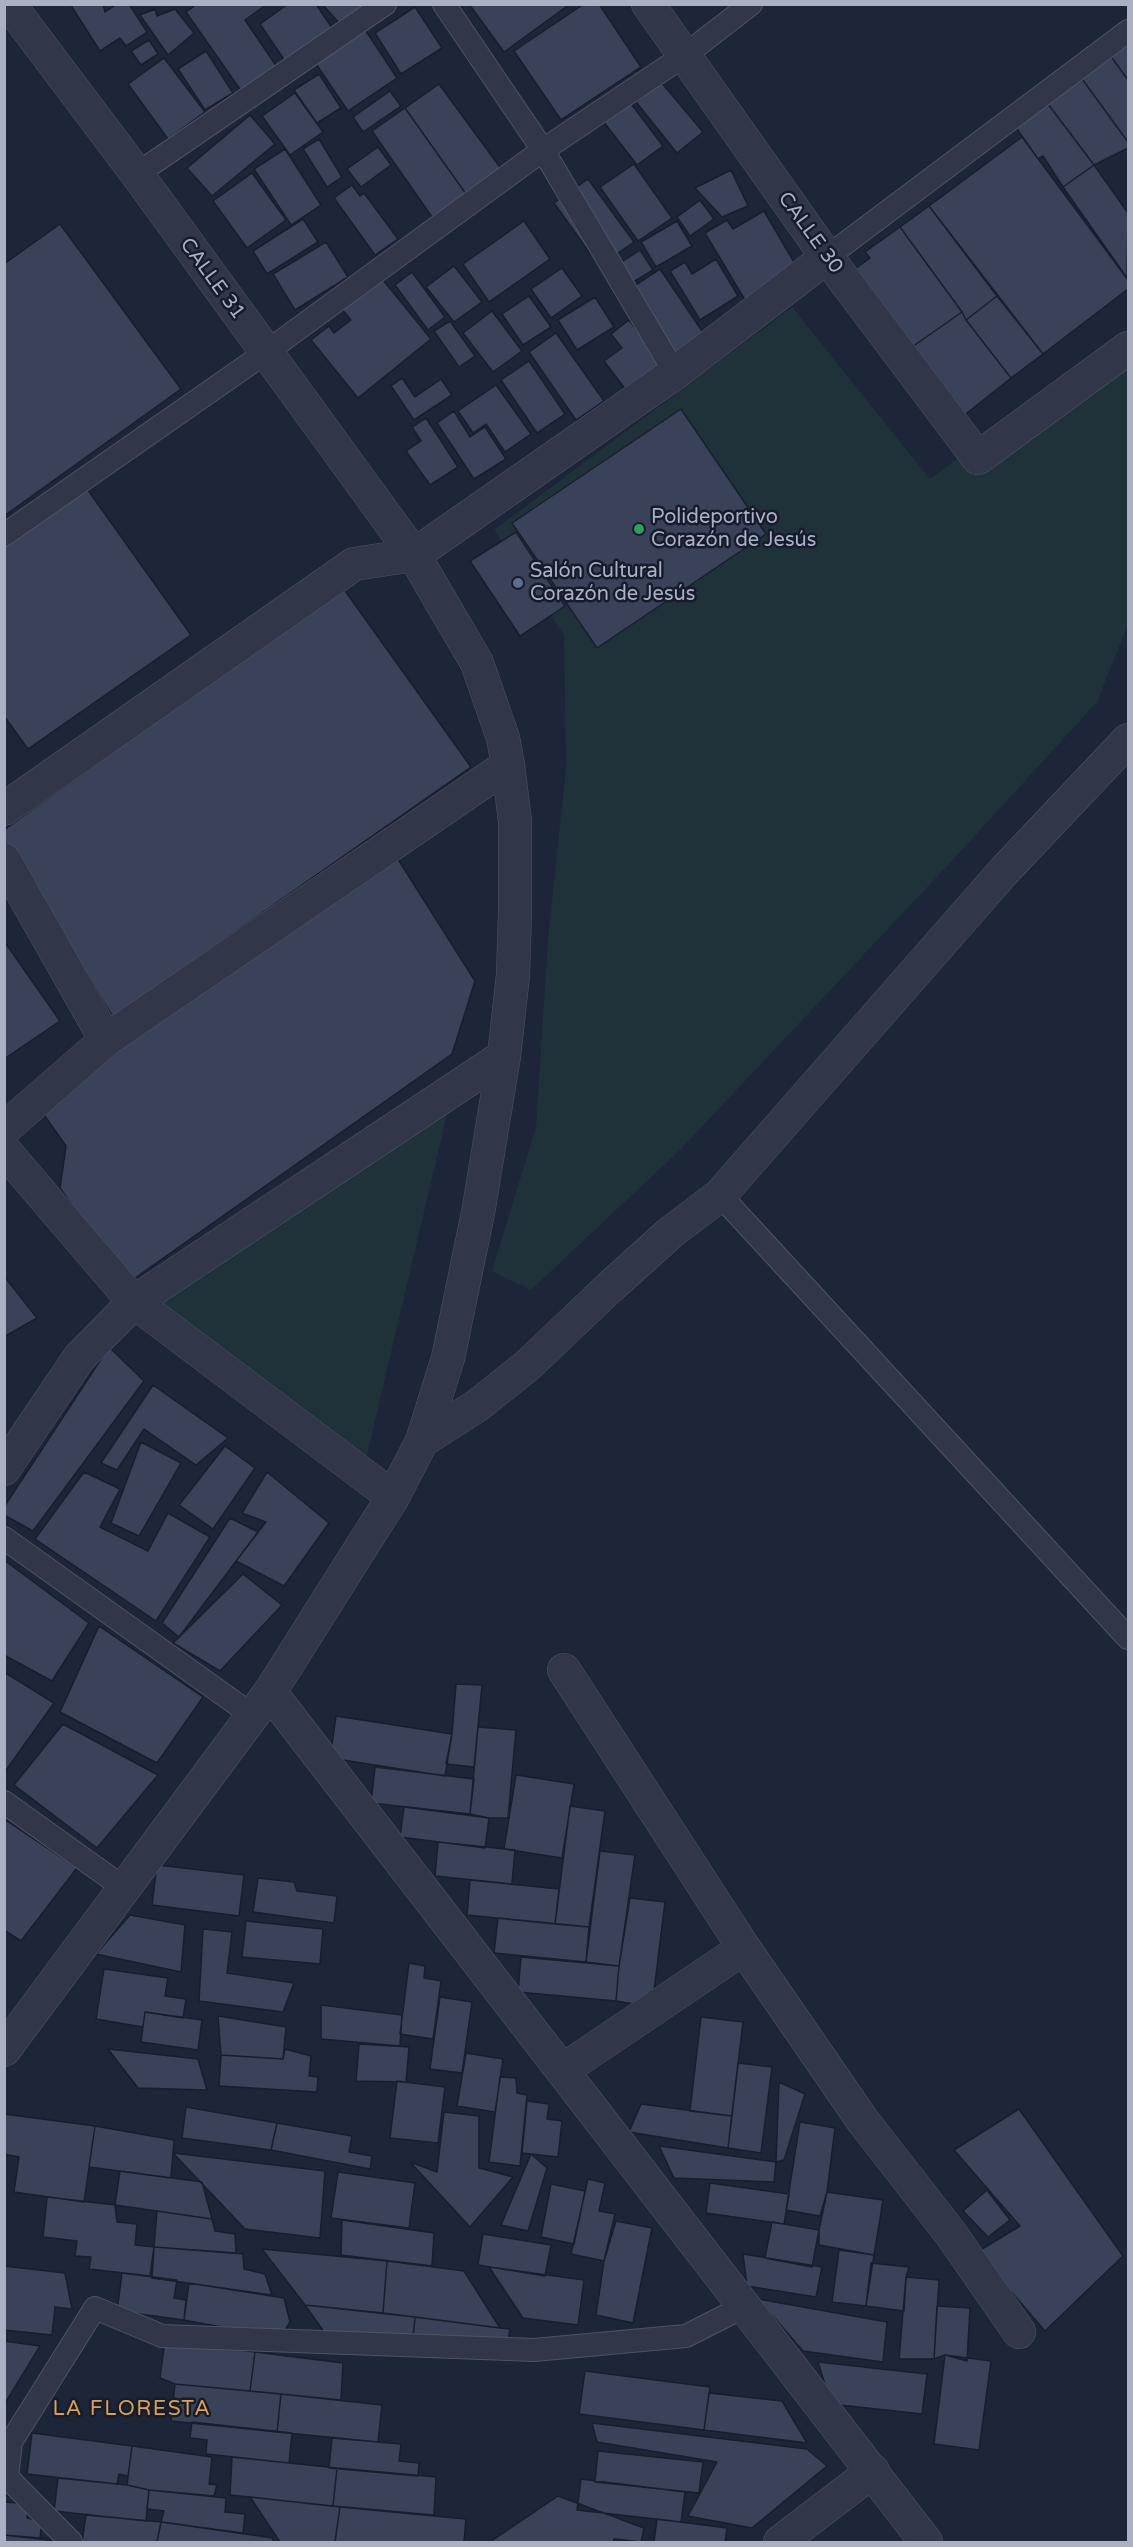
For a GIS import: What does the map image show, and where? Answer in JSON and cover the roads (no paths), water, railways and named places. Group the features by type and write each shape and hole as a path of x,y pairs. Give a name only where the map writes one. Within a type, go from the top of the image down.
{"street":[{"name":"CALLE 31","path":"4,2050 261,1703 393,1497 422,1441 448,1358 466,1282 504,1056 513,975 515,913 515,821 508,765 503,738 477,663 414,555 137,174 9,4"},
{"name":"CALLE 30","path":"648,4 826,257 978,458 1128,348"},
{"path":"4,809 354,564 414,555 675,373 826,257"},
{"path":"422,1441 478,1405 528,1365 670,1233 720,1195 1004,871 1128,740"},
{"path":"4,1129 106,1040 508,765"},
{"path":"4,860 106,1040"},
{"path":"4,1469 79,1358 134,1302 504,1056"},
{"path":"4,1150 134,1302 393,1497"},
{"path":"564,1670 744,1948 863,2121 951,2234 1019,2331"},
{"path":"261,1703 563,2070 926,2542"},
{"path":"563,2070 744,1948"},
{"path":"780,2542 873,2471"}],"lane":[{"path":"137,174 385,4"},
{"path":"444,4 543,150 675,373"},
{"path":"4,535 265,352 543,150 685,55 751,4"},
{"path":"826,257 1128,31"},
{"path":"720,1195 1128,1638"},
{"path":"4,1538 261,1703"},
{"path":"4,1802 124,1888"},
{"path":"71,2542 7,2477 11,2442 95,2307 162,2336 534,2349 686,2336 745,2306"}],"place":[{"name":"Polideportivo Corazón de Jesús","path":"639,529"},
{"name":"Salón Cultural Corazón de Jesús","path":"518,583"}],"district":[{"name":"LA FLORESTA","path":"132,2409"}]}
